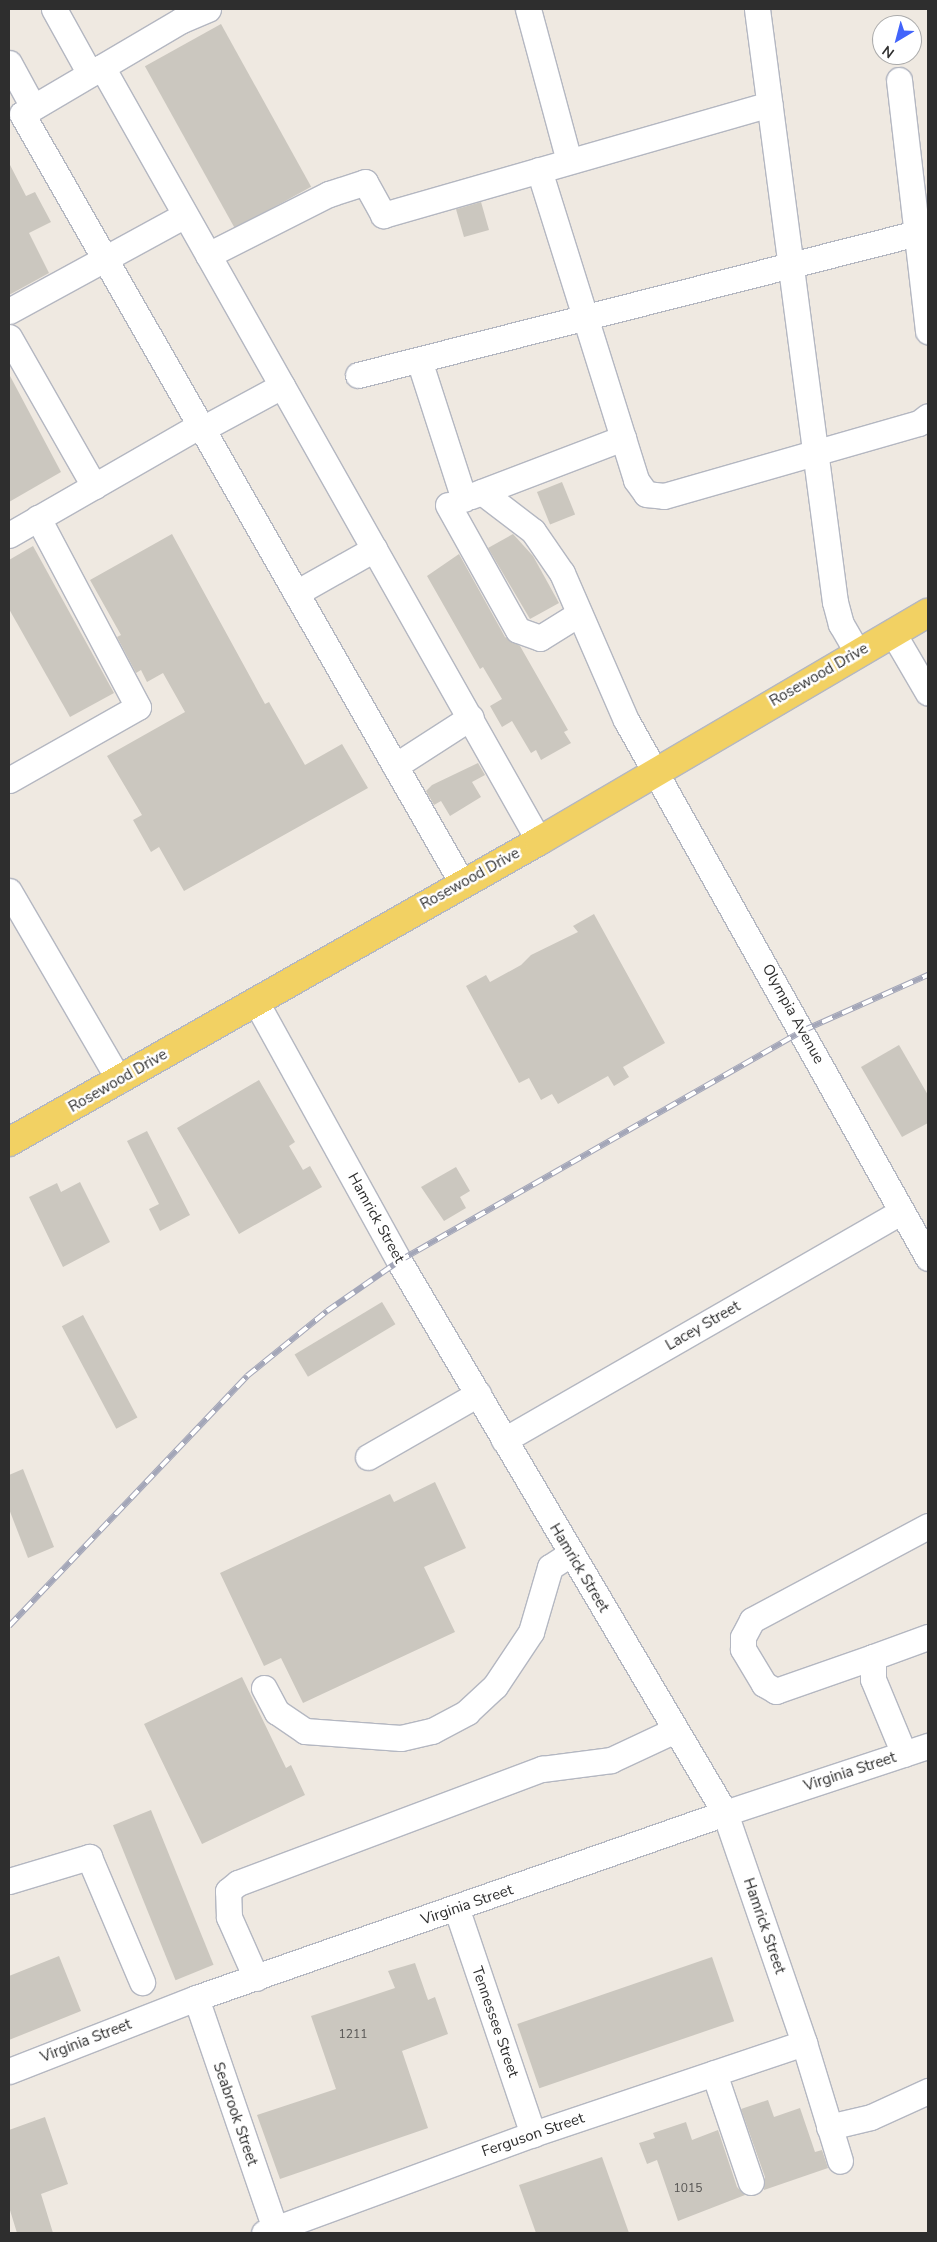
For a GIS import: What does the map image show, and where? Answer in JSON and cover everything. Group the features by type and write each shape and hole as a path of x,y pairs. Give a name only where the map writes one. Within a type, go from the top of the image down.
{"main road":[{"name":"Rosewood Drive","path":"9,1142 462,883 539,841 656,770 928,613"}],"street":[{"path":"54,9 96,70 185,215 539,841"},
{"path":"208,9 96,70 22,114 462,883"},
{"path":"528,9 569,161"},
{"path":"757,9 837,613 858,653"},
{"path":"9,63 33,107"},
{"path":"899,80 928,331"},
{"path":"208,255 329,194 365,182 383,214 770,104"},
{"path":"539,170 638,486 657,497 919,423 928,416"},
{"path":"9,311 185,215"},
{"path":"358,375 917,233"},
{"path":"9,337 94,486"},
{"path":"419,360 457,502 518,630 540,638 577,615"},
{"path":"9,535 201,427 282,386"},
{"path":"457,502 622,438"},
{"name":"Olympia Avenue","path":"457,502 533,531 562,573 577,615 626,720 656,770 928,1258"},
{"path":"9,780 138,708 38,518"},
{"path":"296,593 374,549"},
{"path":"893,633 928,693"},
{"path":"395,766 471,718"},
{"path":"9,891 119,1080"},
{"name":"Hamrick Street","path":"256,1002 504,1440 725,1813 804,2043 840,2161"},
{"name":"Lacey Street","path":"504,1440 901,1212"},
{"path":"368,1457 478,1394"},
{"path":"928,1526 752,1620 743,1637 743,1649 764,1684 776,1691 928,1637"},
{"path":"264,1688 277,1712 305,1731 401,1738 432,1731 467,1712 495,1686 531,1632 550,1567 570,1554"},
{"path":"873,1657 873,1679 904,1754"},
{"path":"256,1978 229,1917 228,1891 238,1884 542,1769 611,1760 675,1730"},
{"name":"Virginia Street","path":"9,2071 196,1998 457,1910 725,1813 928,1746"},
{"path":"9,1881 89,1857 142,1982"},
{"name":"Tennessee Street","path":"457,1910 533,2134"},
{"name":"Seabrook Street","path":"196,1998 270,2231"},
{"name":"Ferguson Street","path":"270,2231 533,2134 804,2043"},
{"path":"714,2073 751,2182"},
{"path":"830,2127 871,2117 928,2092"}],"building":[{"path":"221,24 311,187 235,229 145,66"},
{"path":"9,163 26,196 35,192 51,222 29,233 49,273 9,295"},
{"path":"481,202 489,230 464,237 456,209"},
{"path":"9,374 61,472 9,502"},
{"path":"562,482 575,514 550,525 537,492"},
{"path":"172,534 265,704 269,702 305,765 342,744 368,788 184,891 159,847 151,852 133,820 142,815 107,756 185,712 163,673 147,682 141,670 136,673 117,637 121,635 90,580"},
{"path":"513,534 533,556 559,603 530,619 488,548"},
{"path":"33,546 114,693 70,717 9,609 9,560"},
{"path":"459,554 505,637 520,646 568,730 564,732 571,743 541,760 536,750 531,753 512,721 502,727 490,706 502,699 483,667 480,669 427,576"},
{"path":"478,763 485,775 472,782 481,797 450,816 441,801 434,805 426,791 432,785"},
{"path":"594,914 665,1043 623,1067 629,1077 614,1086 608,1076 558,1104 552,1094 541,1100 529,1078 519,1083 466,986 486,975 490,982 521,965 531,955 578,932 573,926"},
{"path":"899,1045 928,1095 928,1123 902,1137 861,1067"},
{"path":"259,1080 295,1142 289,1146 303,1170 310,1166 322,1187 239,1234 177,1128"},
{"path":"147,1131 190,1215 160,1231 149,1209 159,1204 127,1141"},
{"path":"456,1167 470,1191 460,1197 466,1208 444,1221 421,1187"},
{"path":"80,1182 110,1242 63,1267 29,1197 57,1183 61,1192"},
{"path":"382,1302 395,1324 308,1377 295,1355"},
{"path":"83,1315 137,1417 116,1429 62,1326"},
{"path":"23,1469 54,1547 28,1558 9,1509 9,1475"},
{"path":"435,1482 466,1548 424,1567 455,1632 303,1703 281,1658 264,1666 220,1573 390,1494 394,1502"},
{"path":"242,1677 286,1768 291,1765 305,1795 202,1844 144,1724"},
{"path":"151,1810 214,1965 176,1980 113,1825"},
{"path":"59,1956 81,2011 9,2040 9,1976"},
{"path":"712,1957 734,2021 539,2088 517,2024"},
{"path":"415,1963 428,2000 435,1997 448,2034 402,2051 428,2128 280,2179 257,2115 336,2089 311,2016 395,1988 388,1971"},
{"path":"768,2100 774,2117 800,2108 815,2152 822,2150 828,2168 764,2190 765,2177 741,2109"},
{"path":"45,2117 68,2184 41,2194 53,2233 17,2233 9,2207 9,2130"},
{"path":"686,2122 692,2140 718,2130 737,2187 745,2195 678,2221 657,2160 647,2164 639,2143 655,2138 653,2133"},
{"path":"602,2157 629,2233 536,2233 519,2185"}],"railway":[{"path":"9,1626 247,1376 327,1311 399,1261 802,1031 928,975"}]}
